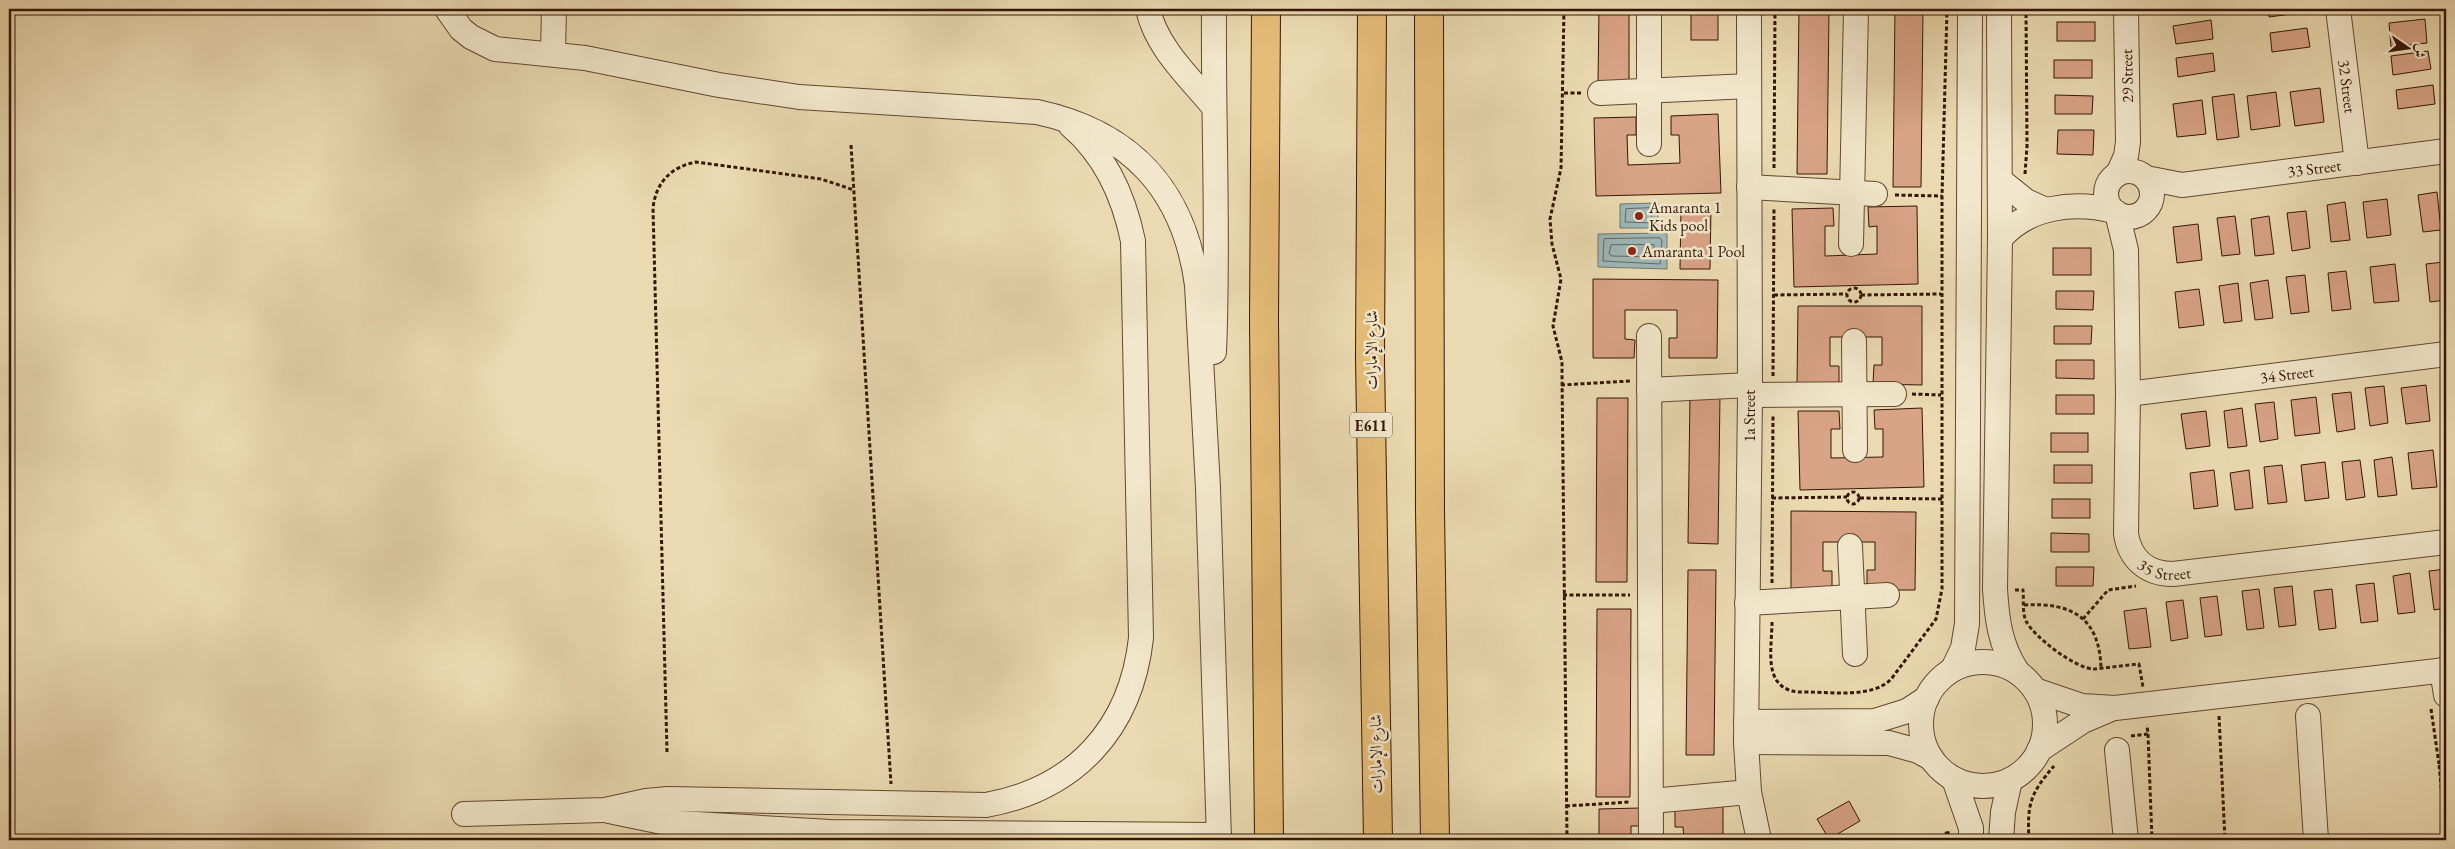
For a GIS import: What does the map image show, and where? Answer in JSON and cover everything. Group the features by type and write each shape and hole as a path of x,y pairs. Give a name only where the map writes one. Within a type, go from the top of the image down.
{"highway":[{"path":"1266,9 1264,340 1269,840"},
{"name":"شارع الإمارات","path":"1372,9 1370,359 1378,840"},
{"path":"1429,9 1430,511 1435,840"}],"street":[{"path":"447,9 461,29 482,44 508,50 585,58 719,85 799,97 1037,112 1062,117 1086,126 1108,138 1141,164 1163,190 1176,212 1194,260 1208,488 1219,838 830,832 662,822 605,810"},
{"path":"553,9 553,54"},
{"path":"1148,9 1156,32 1164,46 1213,106"},
{"path":"1208,488 1216,268 1213,106 1214,9"},
{"path":"1649,9 1649,144"},
{"name":"1a Street","path":"1749,9 1750,390 1746,732 1749,792 1756,832"},
{"path":"1851,244 1856,9"},
{"path":"1970,9 1967,624 1963,648 1953,669 1934,686 1927,698 1921,723 1924,741 1931,758 1941,770 1954,779 1976,786 1988,786 2010,780 2032,762 2039,750 2045,726 2041,701 2035,690 2017,672 2009,660 1999,634 1995,589 2000,239 1999,9"},
{"name":"29 Street","path":"2126,9 2128,142 2133,159 2128,178"},
{"name":"32 Street","path":"2338,9 2357,163"},
{"path":"1600,93 1749,86"},
{"path":"464,814 605,810 632,803 668,799 986,805 1004,802 1040,789 1072,769 1100,743 1121,711 1135,676 1141,638 1133,241 1129,220 1114,181 1091,146 1062,117"},
{"name":"33 Street","path":"2128,178 2182,185 2446,151"},
{"path":"2000,239 2020,220 2046,210 2081,206 2129,211 2152,190 2128,178"},
{"path":"2081,206 2128,178"},
{"path":"2128,178 2107,200 2129,211"},
{"path":"2000,180 2026,201 2046,210"},
{"name":"33 Street","path":"2129,211 2182,185"},
{"path":"1749,187 1875,194"},
{"name":"35 Street","path":"2129,211 2123,232 2126,250 2128,394 2126,534 2130,551 2140,564 2156,572 2173,574 2446,542"},
{"path":"1649,336 1651,840"},
{"path":"1854,341 1855,450"},
{"name":"34 Street","path":"2128,394 2446,354"},
{"path":"1649,385 1894,394"},
{"path":"1850,546 1855,654"},
{"path":"1747,603 1887,595"},
{"path":"1953,669 1979,662 1992,662 2017,672"},
{"path":"2035,690 2074,704 2114,708 2444,670 2438,700"},
{"path":"1746,732 1874,722 1902,714 1927,698"},
{"path":"2039,750 2082,721 2114,708"},
{"path":"2308,716 2316,840"},
{"path":"1746,732 1889,743 1918,751 1931,758"},
{"path":"2123,743 2126,840"},
{"path":"1954,779 1970,828 1971,840"},
{"path":"2001,840 2003,812 2010,780"},
{"path":"1651,801 1749,792"}],"path":[{"path":"1564,9 1561,168 1550,219 1552,244 1561,280 1553,326 1562,362 1567,840"},
{"path":"2026,9 2027,146 2024,172 2026,178"},
{"path":"851,145 892,804"},
{"path":"667,752 654,199 662,181 668,174 676,168 696,162 821,179 854,190"},
{"path":"1875,194 1942,196"},
{"path":"1774,295 1847,294 1853,287 1860,291 1861,295"},
{"path":"1847,294 1848,298 1855,302 1861,295 1942,294"},
{"path":"1561,385 1649,385"},
{"path":"1894,394 1941,395"},
{"path":"1772,498 1847,497 1852,492 1856,492 1860,498"},
{"path":"1847,497 1848,501 1855,505 1860,498"},
{"path":"1860,498 1942,499"},
{"path":"2083,619 2108,590 2140,585 2140,564"},
{"path":"1563,595 1650,595"},
{"path":"2024,605 2058,605 2083,619 2099,645 2101,669"},
{"path":"2438,700 2439,764 2445,830 2442,840"},
{"path":"2219,710 2226,840"},
{"path":"2146,717 2152,840"},
{"path":"2123,743 2148,734"},
{"path":"2439,764 2446,763"},
{"path":"1566,806 1651,801"}],"water":[{"name":"Amaranta 1 Kids pool","path":"1658,203 1658,228 1620,228 1620,204"},
{"name":"Amaranta 1 Pool","path":"1667,233 1667,269 1598,267 1598,234"}],"building":[{"path":"1599,9 1629,9 1629,82 1598,82"},
{"path":"1691,9 1718,9 1718,40 1691,40"},
{"path":"1799,9 1829,9 1827,174 1797,174"},
{"path":"1895,9 1923,9 1921,187 1893,187"},
{"path":"2058,9 2095,9 2095,11 2058,11"},
{"path":"2268,9 2306,9 2306,12 2269,17"},
{"path":"2425,19 2427,43 2391,47 2389,23"},
{"path":"2211,20 2213,39 2176,44 2173,26"},
{"path":"2057,22 2095,22 2095,41 2057,41"},
{"path":"2307,28 2310,47 2272,52 2270,33"},
{"path":"2428,51 2431,69 2393,75 2391,56"},
{"path":"2213,53 2215,71 2178,77 2176,58"},
{"path":"2054,60 2092,60 2092,78 2054,78"},
{"path":"2433,85 2435,104 2398,109 2396,90"},
{"path":"2320,88 2324,122 2295,126 2290,92"},
{"path":"2276,92 2280,126 2251,130 2247,96"},
{"path":"2234,94 2239,137 2217,140 2212,97"},
{"path":"2055,95 2093,96 2092,114 2055,114"},
{"path":"2202,100 2206,134 2177,137 2173,104"},
{"path":"1718,114 1721,193 1596,196 1594,118 1636,117 1636,135 1627,135 1628,165 1680,163 1679,135 1671,135 1671,116"},
{"path":"2058,130 2094,130 2093,155 2057,154"},
{"path":"2437,192 2441,230 2423,232 2418,195"},
{"path":"2387,199 2391,235 2367,238 2363,202"},
{"path":"2345,202 2350,240 2331,242 2327,205"},
{"path":"1917,206 1918,284 1794,287 1792,209 1833,208 1834,226 1825,226 1825,256 1877,254 1877,226 1869,227 1868,207"},
{"path":"1681,208 1711,209 1710,269 1680,269"},
{"path":"2306,211 2310,248 2292,251 2287,213"},
{"path":"2235,216 2240,254 2222,256 2217,218"},
{"path":"2269,216 2274,254 2255,256 2251,219"},
{"path":"2198,224 2202,260 2177,263 2173,227"},
{"path":"2053,248 2091,248 2091,275 2053,275"},
{"path":"2444,262 2446,300 2430,302 2426,264"},
{"path":"2395,264 2399,301 2374,303 2370,267"},
{"path":"2346,271 2351,309 2332,311 2328,273"},
{"path":"2305,275 2309,312 2291,314 2286,277"},
{"path":"1593,279 1718,280 1717,358 1669,358 1669,338 1677,338 1677,310 1625,310 1625,339 1635,340 1634,358 1593,358"},
{"path":"2268,280 2273,318 2255,320 2250,283"},
{"path":"2238,283 2242,321 2224,323 2219,286"},
{"path":"2199,289 2204,325 2179,328 2175,292"},
{"path":"2056,291 2094,291 2093,310 2056,309"},
{"path":"1798,306 1922,306 1922,385 1873,384 1874,365 1882,365 1882,337 1830,337 1830,366 1839,366 1839,384 1797,384"},
{"path":"2054,326 2092,326 2091,344 2054,344"},
{"path":"2056,360 2094,360 2094,379 2056,378"},
{"path":"2442,379 2446,379 2446,416"},
{"path":"2426,385 2430,421 2406,424 2401,388"},
{"path":"2384,386 2388,423 2370,426 2365,388"},
{"path":"2351,392 2355,429 2337,432 2332,394"},
{"path":"1690,394 1720,394 1718,544 1688,543"},
{"path":"2056,395 2094,395 2094,414 2056,414"},
{"path":"2316,397 2320,433 2295,436 2291,400"},
{"path":"1597,398 1628,398 1627,582 1596,582"},
{"path":"2274,402 2278,439 2260,442 2255,404"},
{"path":"1922,408 1924,487 1800,490 1798,411 1839,411 1840,429 1831,429 1831,458 1883,457 1883,429 1875,429 1874,410"},
{"path":"2242,408 2247,446 2228,448 2224,411"},
{"path":"2206,411 2210,446 2186,449 2181,414"},
{"path":"2051,433 2088,433 2088,452 2051,452"},
{"path":"2433,450 2437,487 2412,489 2408,453"},
{"path":"2392,457 2397,495 2378,497 2374,460"},
{"path":"2360,460 2365,497 2346,500 2342,462"},
{"path":"2325,462 2329,498 2305,501 2301,465"},
{"path":"2054,465 2092,465 2092,483 2054,483"},
{"path":"2282,465 2287,502 2268,504 2264,467"},
{"path":"2214,470 2218,506 2194,509 2190,473"},
{"path":"2249,470 2253,508 2235,510 2230,473"},
{"path":"2052,499 2090,499 2090,518 2052,518"},
{"path":"1791,511 1916,512 1915,590 1867,590 1867,570 1875,570 1875,542 1823,542 1823,571 1832,571 1832,590 1791,589"},
{"path":"2051,533 2089,534 2089,552 2051,552"},
{"path":"2056,567 2094,567 2093,586 2056,586"},
{"path":"2446,569 2446,608 2434,610 2429,571"},
{"path":"1688,570 1716,570 1714,755 1686,755"},
{"path":"2410,573 2415,612 2398,614 2393,576"},
{"path":"2374,583 2378,621 2361,623 2356,585"},
{"path":"2292,586 2296,625 2279,627 2274,588"},
{"path":"2259,589 2264,628 2247,630 2242,591"},
{"path":"2332,589 2336,628 2319,630 2314,591"},
{"path":"2217,596 2222,635 2205,637 2200,598"},
{"path":"2183,600 2188,638 2171,641 2166,602"},
{"path":"2146,608 2151,647 2129,649 2124,611"},
{"path":"1597,609 1631,609 1630,797 1596,797"},
{"path":"1849,801 1860,821 1829,839 1817,819"},
{"path":"1723,806 1723,840 1684,840 1683,827 1675,827 1675,807"},
{"path":"1640,808 1640,826 1631,826 1631,840 1599,840 1599,809"}],"place":[{"name":"Amaranta 1 Kids pool","path":"1639,216"},
{"name":"Amaranta 1 Pool","path":"1632,251"}]}
